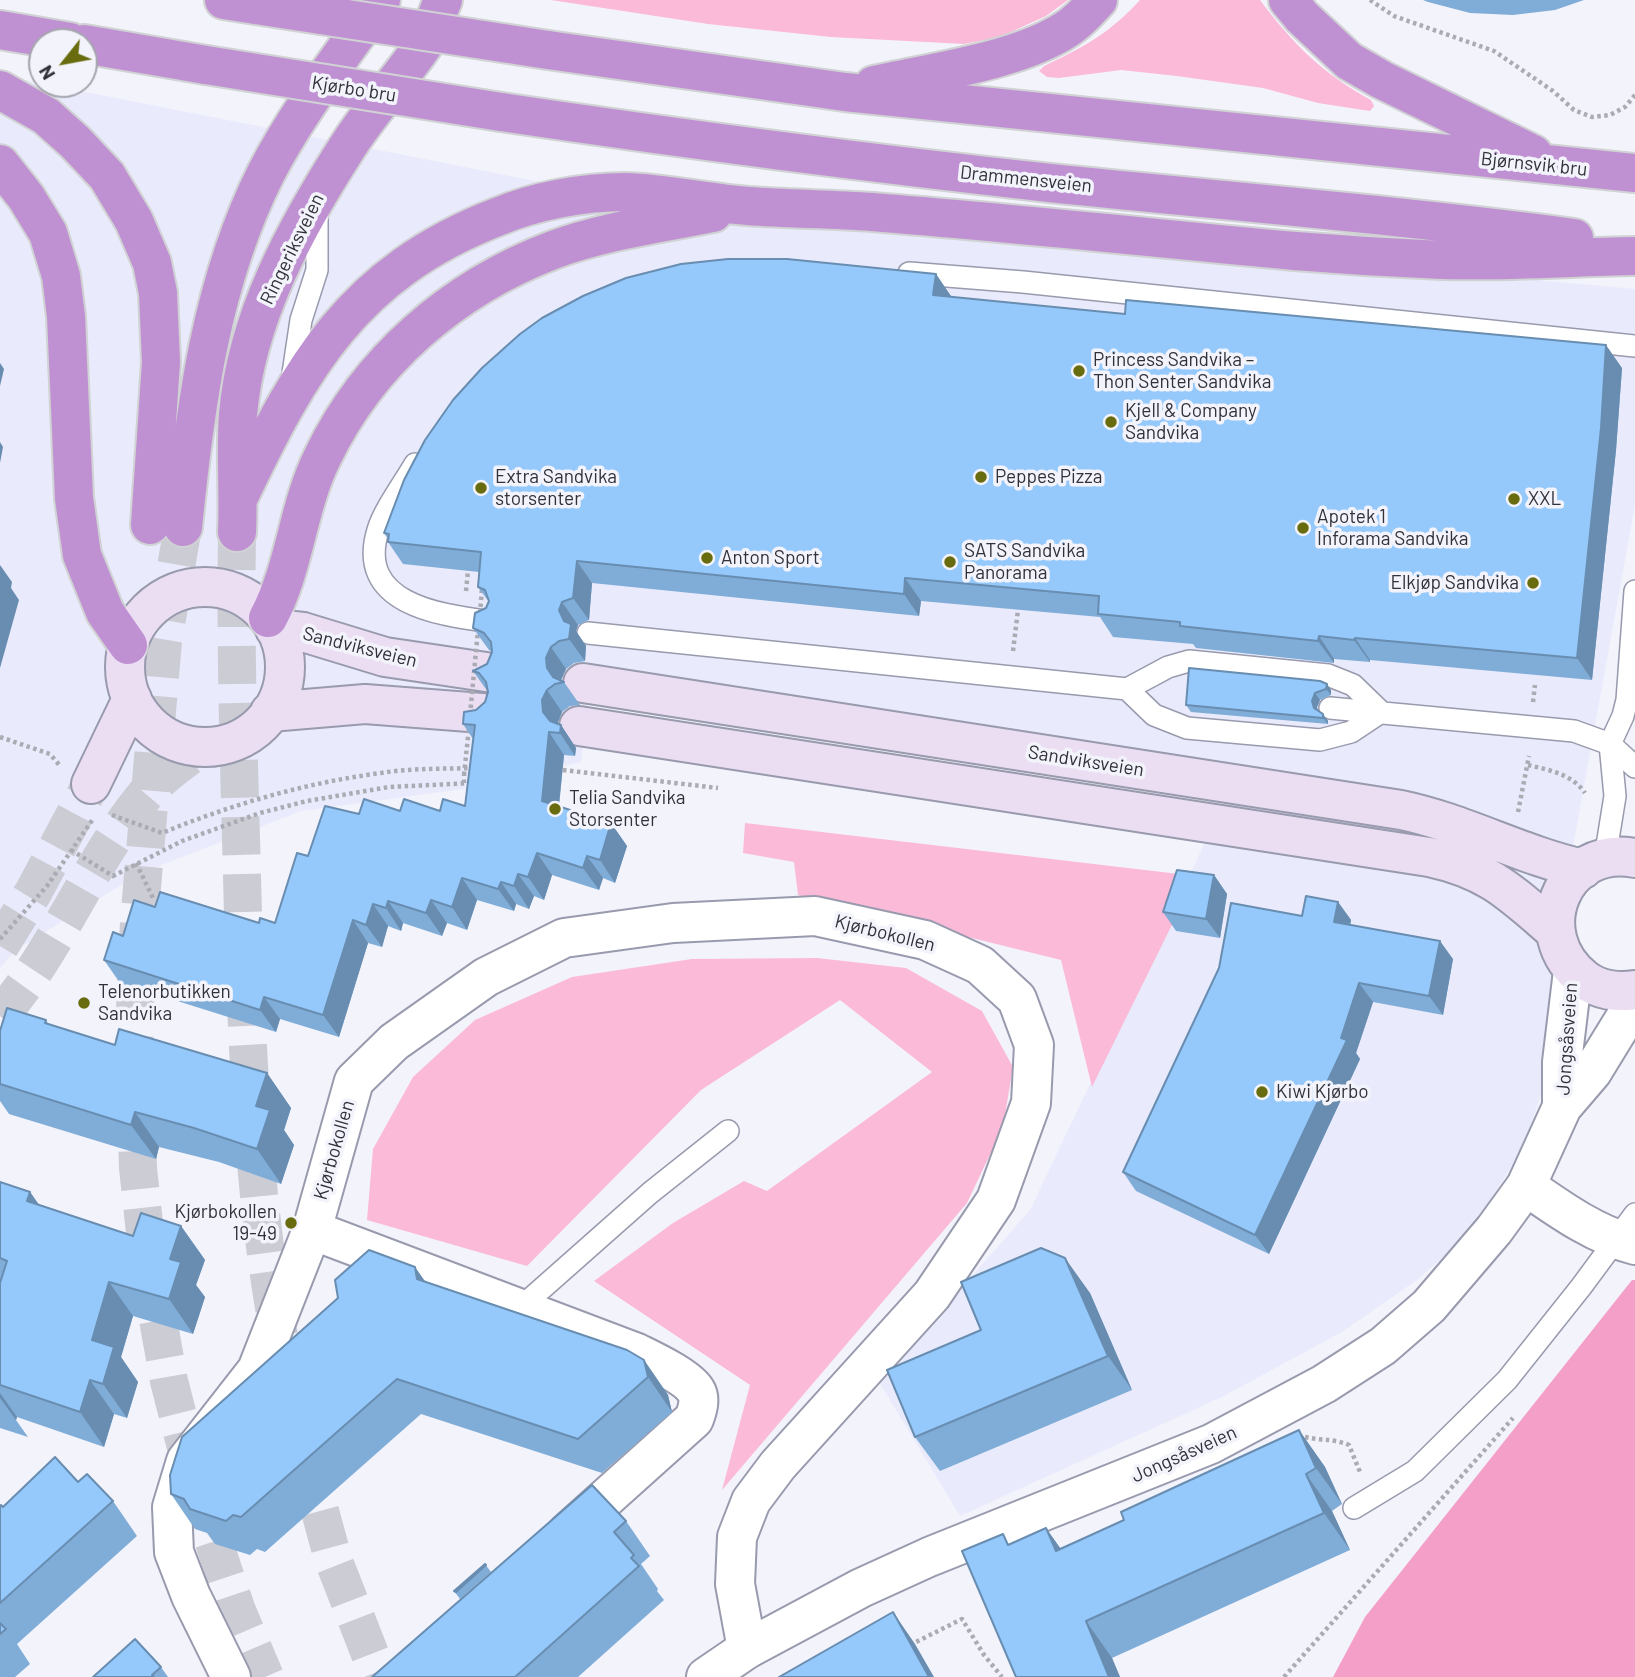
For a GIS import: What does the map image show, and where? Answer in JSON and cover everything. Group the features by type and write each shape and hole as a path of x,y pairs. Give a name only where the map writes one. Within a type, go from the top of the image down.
{"highway":[{"path":"0,90 46,116 107,176 134,221 152,263 158,293 167,526 223,291 241,232 266,174 290,130 381,0"},
{"name":"Ringeriksveien","path":"290,396 238,515 238,415 250,353 263,309 285,255 317,195 350,143 425,42 443,0"},
{"path":"425,42 470,0"},
{"path":"240,3 845,92 1028,48 1062,32 1098,0"},
{"path":"1288,0 1302,17 1349,61 1557,166"},
{"path":"0,30 28,35"},
{"name":"Kjørbo bru","path":"98,46 501,112"},
{"name":"Bjørnsvik bru","path":"845,92 1635,173"},
{"name":"Drammensveien","path":"501,112 836,158 1438,221 1552,246"},
{"path":"0,164 26,197 48,233 61,276 66,316 74,498 82,555 105,612 128,645"},
{"path":"290,396 330,336 358,306 386,281 436,244 500,215 573,197 625,192 749,206 885,214 1300,251 1443,260 1552,246 1635,247"},
{"path":"272,624 305,500 321,458 368,382 424,325 491,280 521,263 555,250 625,230 749,206"},
{"path":"1552,246 1635,256"}],"main road":[{"path":"202,586 227,590 250,601 272,624 283,650 285,671 280,692 262,723 241,738 202,747 180,743 160,733 143,718 126,682 125,663 128,645 138,622 155,604 177,592 202,586"},
{"name":"Sandviksveien","path":"272,624 385,657 486,672"},
{"name":"Sandviksveien","path":"583,683 1401,810 1445,822 1541,859 1607,861"},
{"path":"85,789 132,699"},
{"path":"270,712 365,704 482,713"},
{"path":"579,726 1429,857 1462,865 1494,880 1554,930"},
{"path":"1607,861 1574,876 1560,896 1554,930 1557,945 1573,971 1588,983 1606,990 1635,990"}],"street":[{"name":"Kjørbokollen","path":"231,1677 191,1596 174,1552 172,1507 186,1461 257,1370 312,1230 354,1081 394,1042 486,976 564,938 673,923 815,916 925,940 981,965 1017,999 1034,1045 1031,1103 996,1200 932,1295 778,1465 751,1501 737,1537 735,1584 747,1649"},
{"name":"Jongsåsveien","path":"1562,1107 1562,1062 1573,971"},
{"name":"Jongsåsveien","path":"706,1677 747,1649 861,1588 929,1557 1211,1444 1324,1384 1383,1346 1415,1321 1494,1230 1526,1186 1562,1107 1592,1072 1635,1002"},
{"path":"1526,1186 1555,1206 1628,1233"},
{"path":"312,1230 637,1353 676,1374 696,1391 698,1404 694,1419 680,1435 537,1560"}],"lane":[{"path":"290,396 301,320 317,270 317,195"},
{"path":"886,272 1023,282 1635,346"},
{"path":"425,449 378,529 374,552 377,570 392,593 413,605 435,613 492,622"},
{"path":"1607,861 1615,796 1610,744 1627,700 1635,591"},
{"path":"587,633 1127,689 1168,667 1189,662 1328,675 1353,685 1381,712"},
{"path":"1127,689 1154,715 1187,728 1320,740 1351,732 1381,712"},
{"path":"1329,708 1574,731 1610,744 1635,767"},
{"path":"520,1308 650,1193 727,1131"},
{"path":"1362,1503 1415,1471 1507,1380 1628,1233"}],"path":[{"path":"1370,0 1394,16 1494,51 1553,91 1574,110 1592,117 1610,115 1625,107 1635,95"},
{"path":"464,783 483,586"},
{"path":"0,737 50,754 85,789 72,850 47,886 0,939"},
{"path":"1528,765 1570,779 1584,791 1587,800"},
{"path":"112,815 162,833 241,803 304,787 383,772 475,768"},
{"path":"72,850 113,876 182,841 260,813 307,801 389,787 475,783"},
{"path":"136,863 153,898"},
{"path":"1284,1677 1520,1410"},
{"path":"1297,1436 1317,1440 1332,1439 1349,1445 1362,1503"},
{"path":"905,1648 962,1619 984,1655 1002,1677"}],"shaded area":[{"path":"551,0 1068,0 1046,16 1000,37 964,44 831,37 708,24"},
{"path":"1140,0 1260,0 1310,56 1338,79 1371,100 1374,106 1370,111 1318,103 1263,88 1121,70 1059,78 1047,77 1039,71 1107,30"},
{"path":"0,75 28,81 28,98 98,98 98,94 601,194 1635,289 1635,505 1572,852 1557,1016 1540,1098 1523,1148 1469,1234 1417,1280 1342,1332 1222,1397 960,1516 879,1382 1030,1210 1240,769 592,669 581,762 478,787 301,811 141,873 16,950 0,968"},
{"path":"745,823 1196,876 1092,1087 1061,960 798,895 794,862 743,853"},
{"path":"817,958 906,968 982,1011 1013,1067 1003,1127 967,1203 722,1490 750,1385 594,1281 673,1223 744,1181 767,1191 932,1072 840,1000 701,1090 527,1266 367,1220 373,1149 413,1077 475,1020 572,977 692,959"},
{"path":"1632,1280 1635,1280 1635,1677 1333,1677 1365,1617"}],"building":[{"path":"728,259 787,259 936,274 933,295 1125,314 1126,300 1606,345 1601,428 1577,658 1355,638 1319,636 1318,641 1180,626 1180,622 1098,614 1099,596 905,578 904,594 577,561 573,598 562,602 559,610 564,621 571,624 569,639 559,641 551,647 546,658 547,668 553,677 564,682 547,690 542,700 543,712 550,721 561,725 560,733 549,732 542,801 611,823 600,860 587,856 583,868 537,853 528,877 518,874 514,886 501,882 498,889 462,878 452,907 431,900 426,913 388,901 386,908 373,904 366,925 353,920 323,1015 264,997 260,1010 104,960 113,932 123,936 134,900 155,907 160,892 259,923 260,918 275,923 297,853 308,856 325,806 359,814 364,799 400,811 404,799 440,811 443,799 465,806 475,725 463,724 464,712 476,710 485,702 488,692 486,682 479,673 473,671 487,664 492,652 491,642 484,633 473,628 475,613 486,608 489,601 485,590 478,587 481,552 388,542 389,534 384,533 404,480 425,440 453,400 482,368 542,318 583,296 626,278 681,264"},
{"path":"1189,668 1320,681 1327,684 1326,689 1315,693 1312,701 1314,708 1323,714 1323,718 1186,705"},
{"path":"1177,870 1214,875 1206,919 1163,912"},
{"path":"1306,896 1338,902 1334,922 1440,941 1429,996 1359,983 1341,1038 1347,1040 1255,1235 1123,1172 1219,968 1231,903 1302,916"},
{"path":"7,1008 115,1045 119,1029 267,1073 256,1106 270,1110 257,1149 135,1112 131,1125 0,1084 0,1031"},
{"path":"0,1182 30,1192 27,1201 133,1236 141,1213 181,1226 170,1259 181,1262 169,1299 109,1282 92,1340 114,1347 103,1384 90,1380 80,1412 0,1385 0,1283 7,1261 0,1258"},
{"path":"1041,1248 1065,1258 1108,1356 915,1437 887,1370 981,1330 961,1282"},
{"path":"369,1250 415,1267 417,1279 627,1350 644,1360 648,1377 578,1439 397,1379 241,1517 233,1515 226,1521 190,1509 184,1499 171,1494 170,1475 182,1437 338,1298 335,1280"},
{"path":"1299,1430 1316,1468 1306,1474 1324,1513 1086,1621 1109,1677 1016,1677 962,1551 1003,1534 1008,1545 1046,1528 1056,1551 1124,1520 1121,1512"},
{"path":"55,1457 78,1482 87,1474 113,1501 0,1603 0,1506 3,1507"},
{"path":"592,1485 626,1521 614,1532 634,1555 631,1558 639,1566 515,1677 372,1677"},
{"path":"485,1564 456,1592 454,1591"},
{"path":"893,1612 929,1677 779,1677"},
{"path":"0,1623 6,1629 0,1634"},
{"path":"135,1639 161,1667 152,1675 154,1677 93,1677"}],"tunnel":[{"path":"183,527 163,641 139,922 134,1032 138,1168 149,1269 169,1381 199,1498 237,1611 265,1677"},
{"path":"237,532 238,704 251,1107 262,1222 279,1336"},
{"path":"0,1016 39,963 106,849 145,795 172,769 202,747"},
{"path":"0,946 34,891 91,784"},
{"path":"305,1456 333,1559 379,1677"}],"place":[{"name":"Princess Sandvika – Thon Senter Sandvika","path":"1079,371"},
{"name":"Kjell & Company Sandvika","path":"1111,422"},
{"name":"Peppes Pizza","path":"981,477"},
{"name":"Extra Sandvika storsenter","path":"481,488"},
{"name":"XXL","path":"1514,499"},
{"name":"Apotek 1 Inforama Sandvika","path":"1303,528"},
{"name":"Anton Sport","path":"707,558"},
{"name":"SATS Sandvika Panorama","path":"950,562"},
{"name":"Elkjøp Sandvika","path":"1533,583"},
{"name":"Telia Sandvika Storsenter","path":"555,809"},
{"name":"Telenorbutikken Sandvika","path":"84,1003"},
{"name":"Kiwi Kjørbo","path":"1262,1092"},
{"name":"Kjørbokollen 19-49","path":"291,1223"}]}
